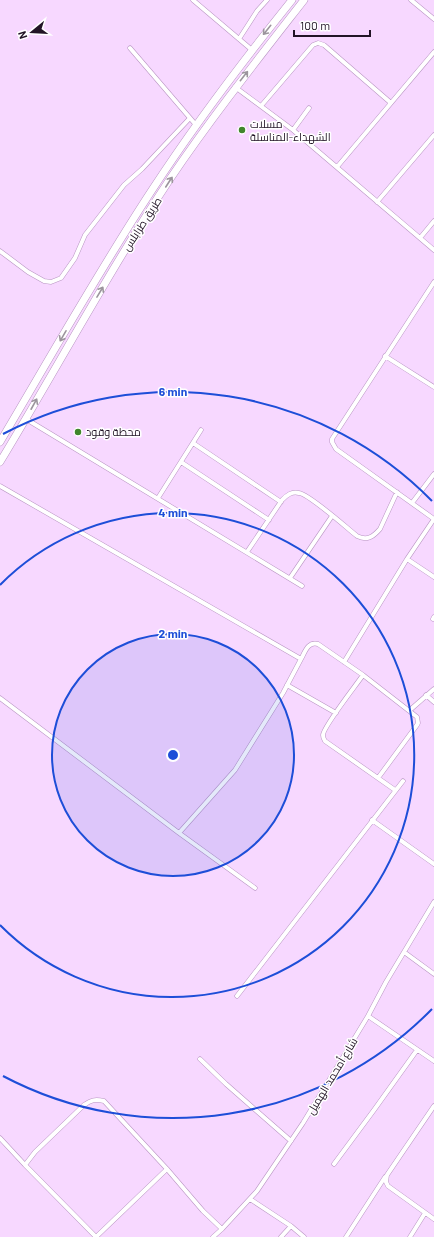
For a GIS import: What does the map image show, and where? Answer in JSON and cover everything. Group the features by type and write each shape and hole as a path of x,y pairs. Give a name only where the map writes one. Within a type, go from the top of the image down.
{"highway":[{"path":"0,442 117,245 196,125 252,50 292,0"},
{"name":"طريق طرابلس","path":"0,462 124,250 169,180 235,87 304,0"}],"street":[{"path":"193,0 252,50"},
{"path":"239,39 257,11 267,0"},
{"path":"411,0 434,19"},
{"path":"261,106 313,45 318,43 324,45 391,103"},
{"path":"130,48 196,125"},
{"path":"337,167 434,52"},
{"path":"235,87 292,130 434,250"},
{"path":"292,130 309,108"},
{"path":"0,251 28,272 44,281 55,281 61,278 75,258 85,235 124,185 142,169 190,118"},
{"path":"377,202 434,135"},
{"path":"420,238 434,221"},
{"path":"344,662 407,559 434,519 336,449 332,442 333,435 434,282"},
{"path":"385,356 434,387"},
{"path":"26,419 302,586"},
{"path":"158,498 201,430"},
{"path":"193,443 281,502"},
{"path":"181,462 269,520"},
{"path":"412,503 434,474"},
{"path":"0,486 301,659"},
{"path":"247,552 281,502 288,495 293,493 304,495 362,539 371,538 376,534 397,492"},
{"path":"290,578 332,516"},
{"path":"407,559 434,577"},
{"path":"179,833 235,770 287,685 309,645 316,643 363,675 410,710 417,717 418,723 378,778"},
{"path":"363,675 323,733 324,739 395,790"},
{"path":"287,685 336,713"},
{"path":"410,710 434,689"},
{"path":"426,695 434,702"},
{"path":"0,698 179,833 255,888"},
{"path":"237,996 403,781"},
{"path":"372,820 434,864"},
{"name":"شارع أمحمد الهميل","path":"213,1237 257,1191 303,1123 368,1016 386,982 434,902"},
{"path":"404,952 434,974"},
{"path":"368,1016 434,1062"},
{"path":"334,1164 417,1050"},
{"path":"200,1059 290,1142"},
{"path":"25,1165 35,1152 90,1100 104,1101 167,1168 203,1211 222,1229"},
{"path":"346,1237 434,1106"},
{"path":"0,1138 96,1237 167,1168"},
{"path":"387,1175 386,1182 388,1186 432,1217 434,1211"},
{"path":"250,1198 291,1226 304,1237"},
{"path":"410,1237 425,1213"},
{"path":"281,1237 291,1226"}],"place":[{"name":"مسلات الشهداء-المناسلة","path":"242,130"},
{"name":"محطة وقود","path":"78,432"}]}
